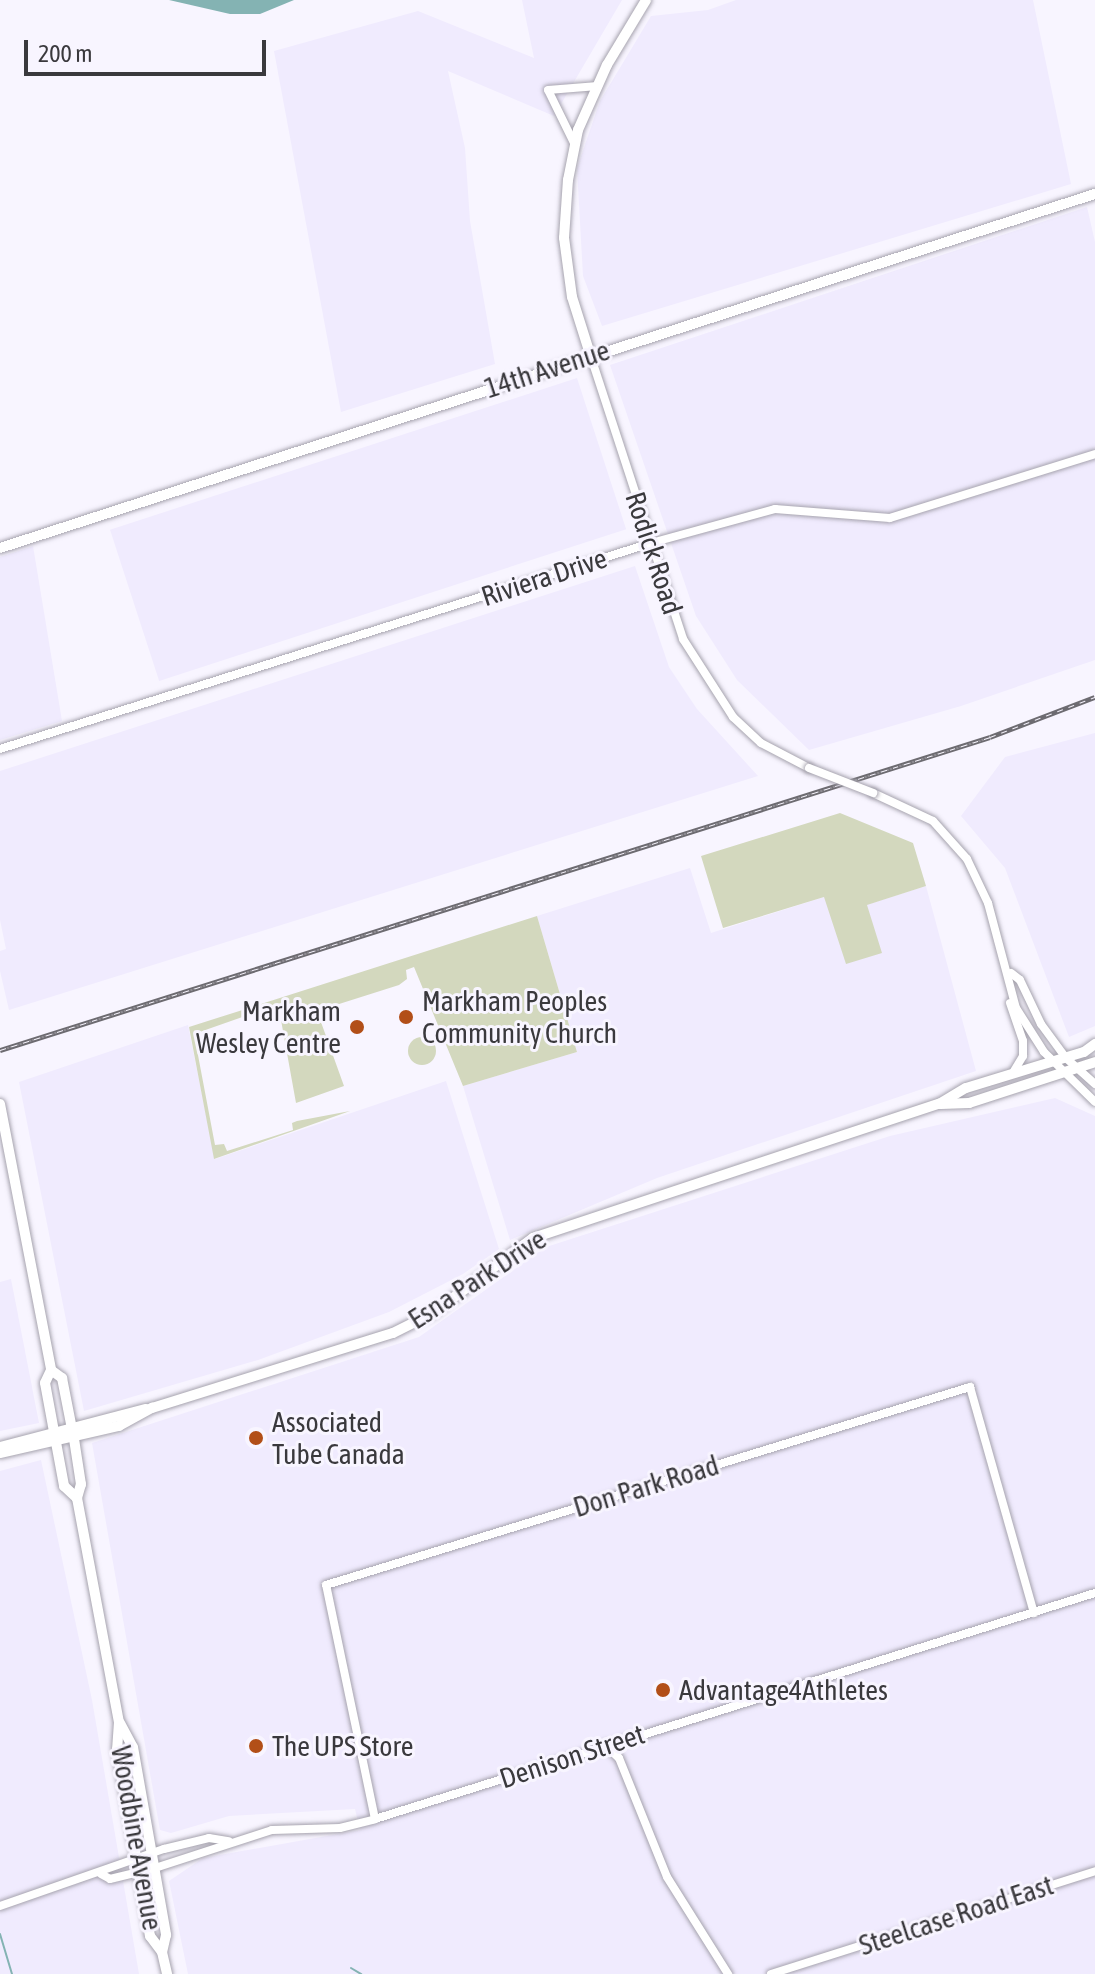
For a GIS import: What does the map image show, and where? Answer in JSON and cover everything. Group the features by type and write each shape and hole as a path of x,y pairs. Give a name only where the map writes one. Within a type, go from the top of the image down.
{"main road":[{"name":"Rodick Road","path":"590,354 572,297 564,238 575,145 598,86 646,0"},
{"name":"14th Avenue","path":"0,548 590,354 1095,194"},
{"name":"Esna Park Drive","path":"0,1450 74,1439 152,1408 393,1333 433,1313 533,1238 574,1221 939,1104 966,1088 1066,1058 1095,1044"},
{"name":"Esna Park Drive","path":"939,1104 969,1103 1095,1062"},
{"name":"Woodbine Avenue","path":"0,1104 51,1370 45,1383 64,1486 77,1498"},
{"name":"Woodbine Avenue","path":"51,1370 62,1378 74,1439 81,1484 77,1498 119,1722 117,1749 150,1936 162,1952 167,1974"},
{"name":"Esna Park Drive","path":"0,1450 54,1430 152,1408"},
{"name":"Woodbine Avenue","path":"119,1722 133,1747 153,1852 166,1935 162,1952"}],"street":[{"path":"575,145 548,90 598,86"},
{"name":"Rodick Road","path":"590,354 683,639 713,691 761,743 809,768 918,812 952,838 978,878 1011,973 1020,980 1041,1024 1066,1058"},
{"name":"Riviera Drive","path":"0,749 651,543 775,509 890,518 1095,454"},
{"path":"1004,1077 1019,1068 1023,1056 1007,986 1011,973"},
{"path":"1007,986 1030,1032 1064,1073 1095,1102"},
{"path":"1066,1058 1095,1084"},
{"name":"Don Park Road","path":"375,1819 326,1585 970,1387 1034,1613"},
{"name":"Denison Street","path":"101,1874 110,1879 155,1868 208,1854 229,1841 272,1830 340,1828 375,1819 1095,1593"},
{"path":"605,1745 619,1758 667,1877 728,1974"},
{"name":"Denison Street","path":"0,1906 101,1874 153,1852 209,1838 229,1841"},
{"name":"Steelcase Road East","path":"771,1974 1095,1871"}],"shaded area":[{"path":"169,0 294,0 260,14 230,14"},
{"path":"522,0 622,0 554,116 448,71 465,148 470,221 495,364 341,412 274,51 418,11 534,58"},
{"path":"736,0 1033,0 1071,184 602,326 583,276 577,168 600,101 651,16 708,10"},
{"path":"1087,207 1095,242 1095,660 961,706 809,750 737,680 696,616 610,365"},
{"path":"577,378 626,529 159,681 110,530"},
{"path":"33,546 62,721 0,740 0,557"},
{"path":"635,566 669,667 697,709 758,776 9,1010 0,971 0,951 6,949 0,920 0,771"},
{"path":"1095,733 1095,1026 1069,1037 1005,868 961,816 1005,757"},
{"path":"840,813 913,843 926,886 867,905 882,953 846,964 824,897 723,928 701,856"},
{"path":"690,868 711,933 824,897 866,905 926,886 976,1071 657,1178 510,1240 463,1086 577,1052 537,916"},
{"path":"537,916 577,1052 463,1086 414,967 406,970 407,979 399,985 317,1011 344,1086 296,1103 279,1009 268,1008 194,1034 215,1145 224,1144 227,1151 293,1130 292,1123 297,1121 350,1111 214,1159 189,1027"},
{"path":"188,1025 215,1159 446,1081 499,1249 463,1274 389,1312 258,1360 84,1411 19,1082"},
{"path":"422,1037 432,1041 436,1051 432,1061 422,1065 412,1061 408,1051 412,1041"},
{"path":"1055,1098 1095,1116 1095,1974 188,1974 169,1881 203,1858 360,1830 355,1809 229,1816 171,1833 160,1830 92,1443 419,1337 546,1247 890,1136"},
{"path":"11,1279 39,1423 0,1431 0,1282"},
{"path":"41,1460 92,1700 139,1974 0,1974 0,1471"}],"waterway":[{"path":"0,1934 12,1974"},
{"path":"351,1968 361,1974"}],"railway":[{"path":"0,1050 990,737 1095,697"}],"place":[{"name":"Markham Peoples Community Church","path":"406,1017"},
{"name":"Markham Wesley Centre","path":"357,1027"},
{"name":"Associated Tube Canada","path":"256,1438"},
{"name":"Advantage4Athletes","path":"663,1690"},
{"name":"The UPS Store","path":"256,1746"}]}
